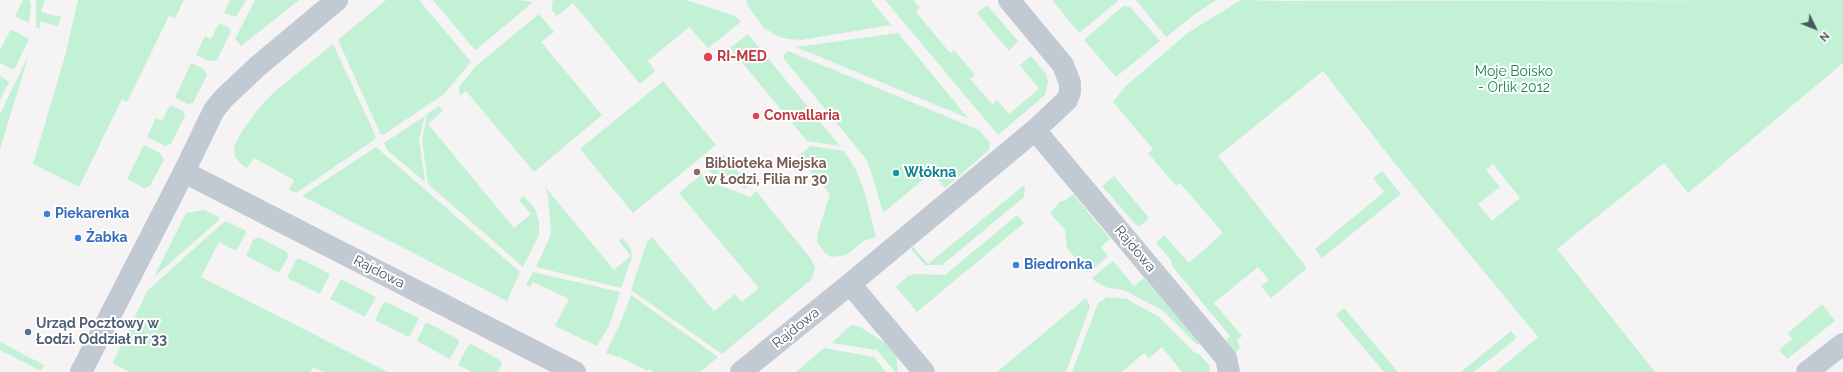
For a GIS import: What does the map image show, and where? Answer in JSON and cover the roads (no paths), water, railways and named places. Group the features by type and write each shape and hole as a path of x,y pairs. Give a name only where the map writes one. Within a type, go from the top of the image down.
{"street":[{"path":"81,372 184,172 214,110 224,98 258,66 337,0"},
{"name":"Rajdowa","path":"741,372 850,284 1035,130 1067,100 1070,92 1070,83 1063,65 1009,0"},
{"name":"Rajdowa","path":"1035,130 1226,358 1229,372"},
{"name":"Rajdowa","path":"184,172 575,372"},
{"path":"850,284 924,372"},
{"path":"1807,372 1843,344"}],"place":[{"name":"RI-MED","path":"708,57"},
{"name":"Convallaria","path":"756,116"},
{"name":"Biblioteka Miejska w Łodzi, Filia nr 30","path":"697,172"},
{"name":"Włókna","path":"896,173"},
{"name":"Piekarenka","path":"47,214"},
{"name":"Żabka","path":"78,238"},
{"name":"Biedronka","path":"1016,265"},
{"name":"Urząd Pocztowy w Łodzi. Oddział nr 33","path":"28,332"}],"park label":[{"name":"Moje Boisko - Orlik 2012","path":"1514,80"}]}
